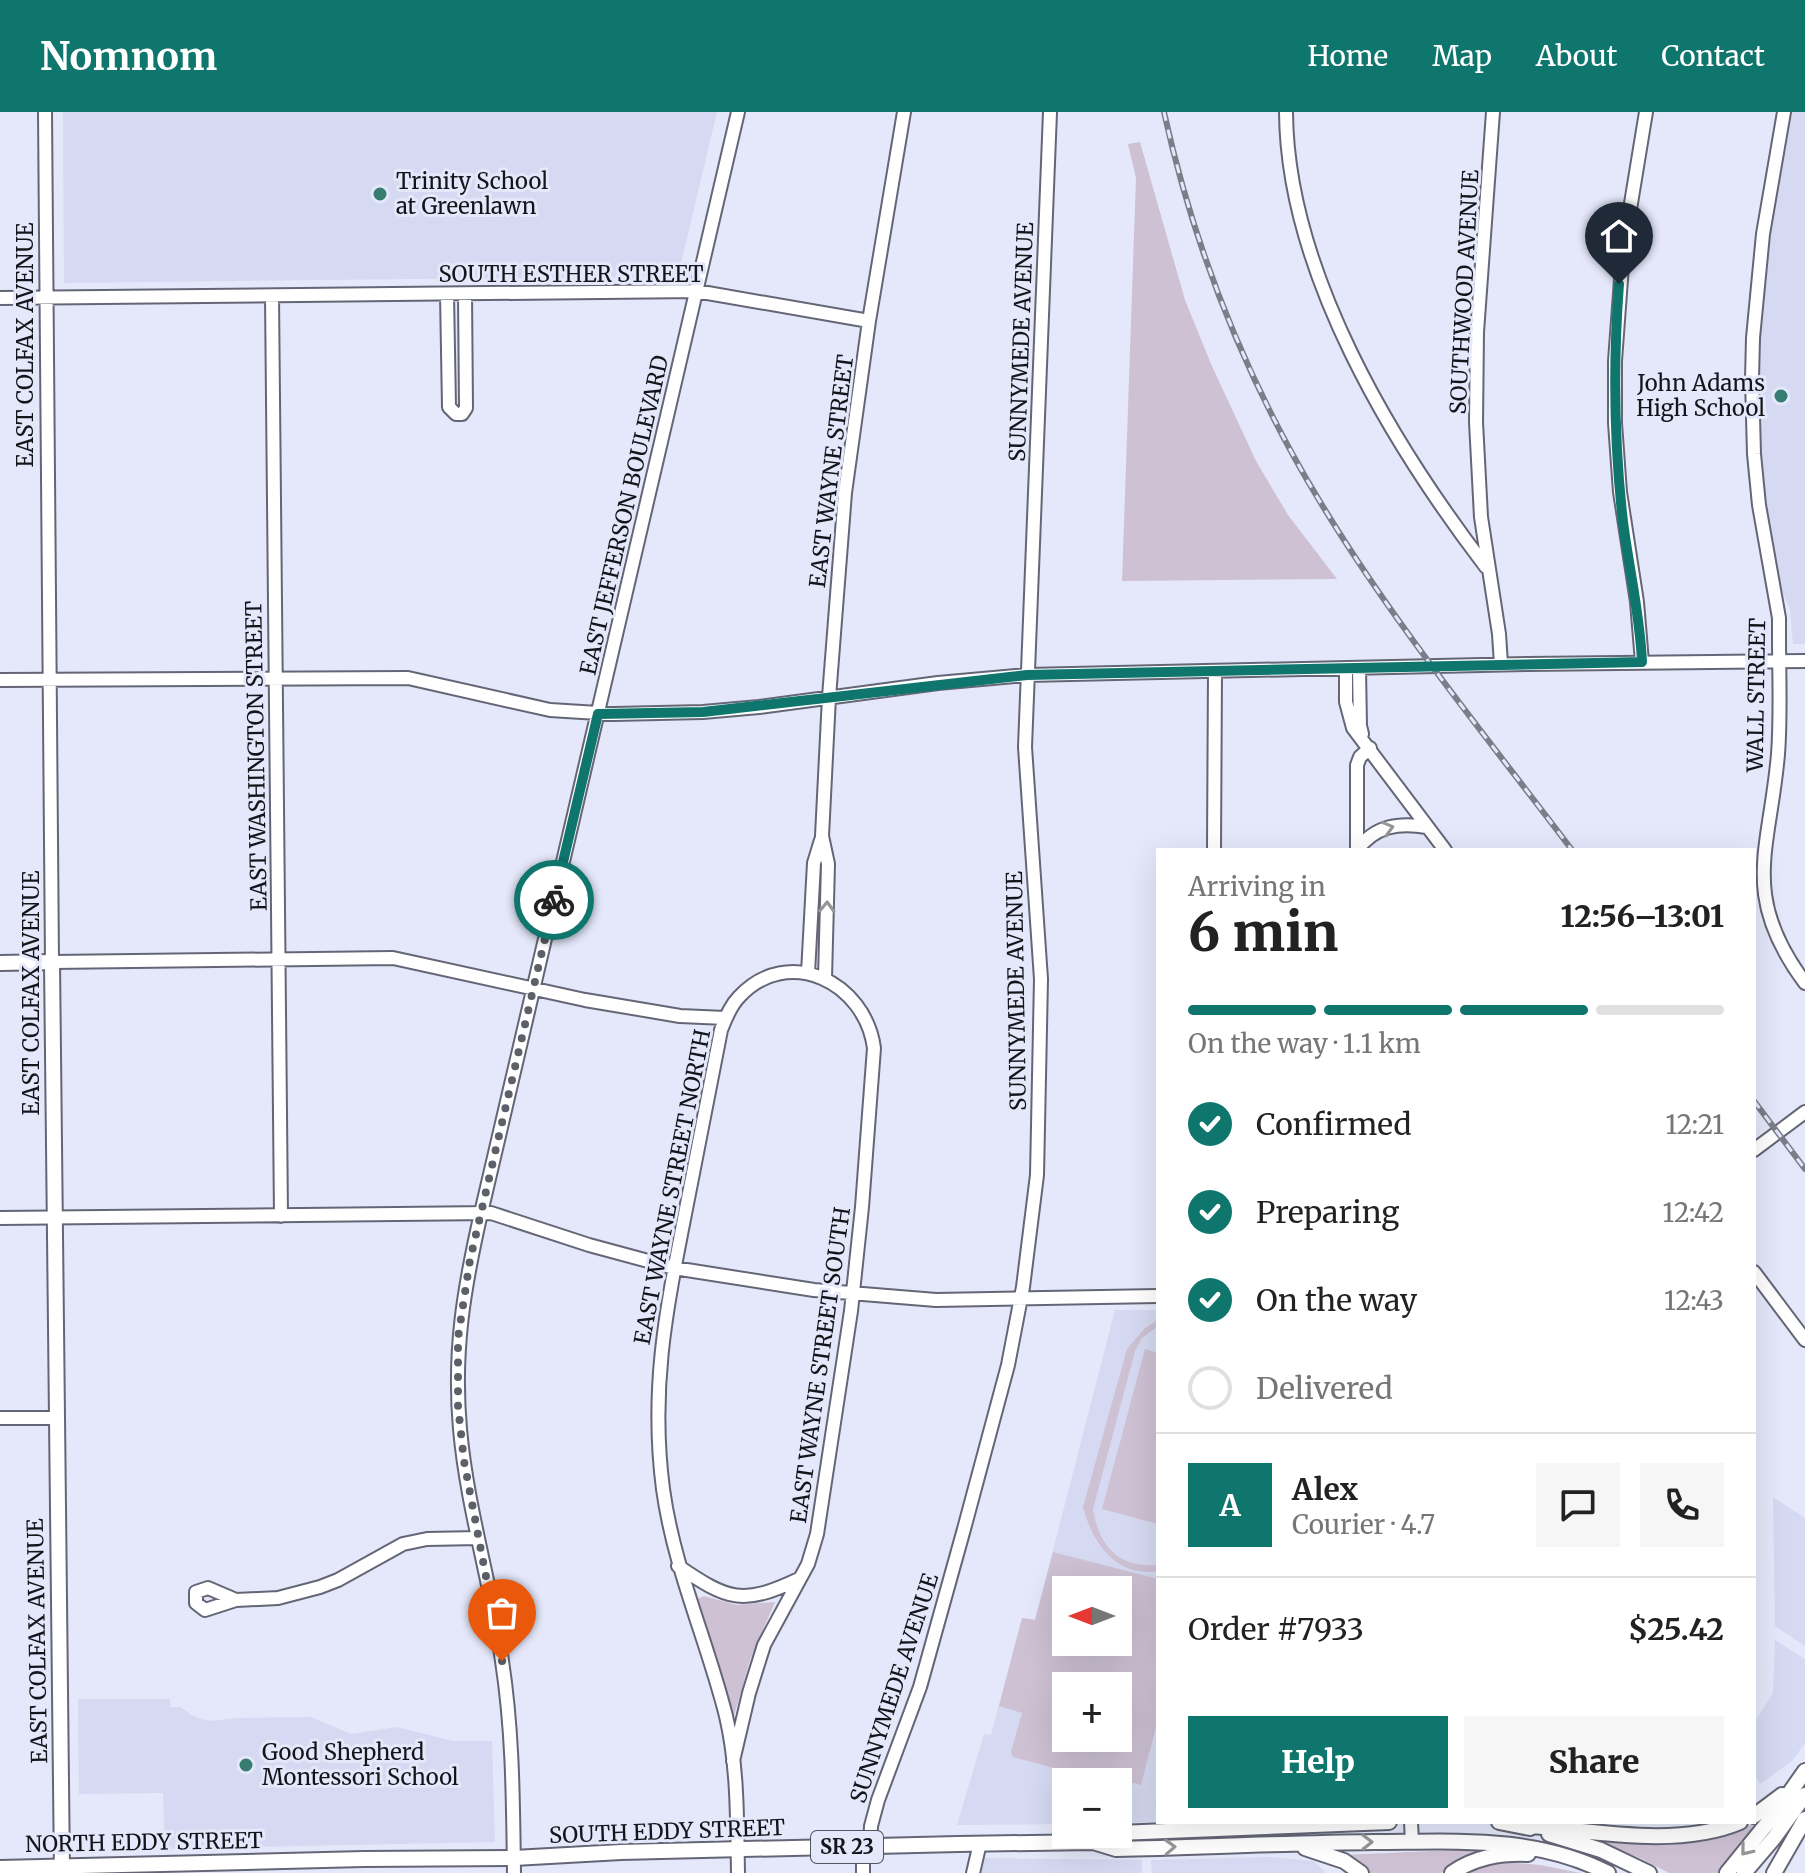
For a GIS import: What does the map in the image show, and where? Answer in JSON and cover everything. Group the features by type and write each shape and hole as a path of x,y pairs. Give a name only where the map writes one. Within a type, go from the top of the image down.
{"main road":[{"path":"0,963 52,962"},
{"name":"EAST COLFAX AVENUE","path":"52,962 62,1869"},
{"path":"1756,1815 1802,1783"},
{"path":"1727,1873 1802,1783"},
{"path":"1744,1873 1769,1844 1802,1783"},
{"path":"1774,1873 1805,1819"},
{"name":"SOUTH EDDY STREET","path":"1132,1833 1345,1824"},
{"path":"1514,1824 1673,1835 1713,1831 1734,1824"},
{"path":"1521,1825 1590,1846 1649,1873"},
{"name":"SOUTH EDDY STREET","path":"289,1867 514,1866 621,1852 1052,1842"},
{"path":"1289,1843 1331,1855 1361,1873"},
{"name":"SOUTH EDDY STREET","path":"1113,1848 1289,1843 1509,1843 1540,1847 1608,1873"},
{"path":"1452,1873 1493,1855 1568,1856"},
{"name":"NORTH EDDY STREET","path":"0,1868 289,1867"}],"street":[{"name":"EAST COLFAX AVENUE","path":"45,112 52,962"},
{"name":"EAST JEFFERSON BOULEVARD","path":"514,1866 510,1722 495,1618 463,1452 458,1370 464,1287 738,112"},
{"name":"EAST WAYNE STREET","path":"808,973 814,863 822,836 845,493 869,321 904,112"},
{"name":"SUNNYMEDE AVENUE","path":"863,1873 866,1846 878,1800 920,1687 1008,1365 1022,1298 1037,1175 1040,954 1026,791 1027,675 1050,112"},
{"path":"1286,112 1290,172 1299,216 1336,315 1381,407 1416,467 1488,569"},
{"name":"SOUTHWOOD AVENUE","path":"1493,112 1477,332 1476,391 1478,488 1501,664"},
{"path":"1642,662 1638,612 1620,492 1615,361 1623,252 1646,112"},
{"name":"WALL STREET","path":"1784,112 1763,234 1752,368 1759,505 1779,618 1778,751 1762,881 1770,920 1805,983"},
{"name":"SOUTH ESTHER STREET","path":"0,298 696,291 869,321"},
{"path":"447,294 449,407 456,414 462,414 466,408 465,294"},
{"name":"EAST WASHINGTON STREET","path":"272,296 281,1216"},
{"path":"0,680 408,678 550,710 598,714 703,712 1027,675 1501,664 1805,661"},
{"path":"1353,669 1348,715 1353,728 1443,848"},
{"path":"1214,848 1215,671"},
{"path":"1357,848 1357,765 1367,745"},
{"path":"1359,848 1380,829 1402,825 1427,827"},
{"name":"EAST WAYNE STREET","path":"822,836 828,864 825,978"},
{"path":"52,962 393,958 533,989 680,1016 725,1018"},
{"name":"EAST WAYNE STREET NORTH","path":"733,1761 719,1693 678,1566 663,1487 657,1405 661,1342 725,1018 739,997 761,980 787,972 825,978"},
{"name":"EAST WAYNE STREET SOUTH","path":"733,1761 764,1645 808,1564 817,1534 852,1294 874,1048 862,1012 844,992 825,978"},
{"path":"1756,1149 1805,1112"},
{"path":"0,1218 498,1214 589,1245 674,1268 760,1283 936,1300 1156,1296"},
{"path":"1756,1275 1805,1340"},
{"path":"0,1418 57,1418"},
{"path":"236,1600 278,1598 320,1587 388,1551 419,1540 478,1538"},
{"path":"678,1566 709,1587 744,1597 772,1592 800,1579"},
{"path":"733,1761 738,1873"},
{"path":"1411,1824 1412,1842"},
{"path":"973,1873 980,1843"}],"shaded area":[{"name":"Trinity School at Greenlawn","path":"63,112 717,112 678,276 64,283"},
{"name":"John Adams High School","path":"1789,112 1805,112 1805,644 1793,644 1790,609 1777,580 1764,499 1758,420 1758,341 1768,231"},
{"path":"1140,142 1185,300 1211,364 1256,461 1288,515 1337,579 1122,581 1136,178 1128,144"},
{"path":"1115,1310 1156,1310 1156,1822 1132,1823 1132,1768 1052,1768 1052,1824 957,1825 984,1734 991,1735 1022,1618 1035,1620"},
{"path":"1156,1321 1156,1328 1142,1338 1135,1351 1093,1509 1100,1534 1113,1552 1132,1563 1156,1565 1156,1571 1143,1572 1130,1569 1108,1555 1093,1533 1083,1507 1127,1349 1145,1328"},
{"path":"1145,1349 1156,1352 1156,1523 1102,1509"},
{"path":"1773,1497 1805,1518 1805,1646 1775,1626"},
{"path":"1053,1552 1156,1578 1156,1727 1141,1785 1132,1783 1132,1768 1054,1768 1013,1757 1011,1752 1022,1713 999,1706 1022,1618 1035,1620"},
{"path":"704,1596 737,1605 775,1602 750,1660 734,1716 730,1712 721,1674 699,1615 697,1599"},
{"path":"1775,1640 1805,1659 1805,1743 1792,1761 1760,1784 1756,1776 1756,1720 1773,1693"},
{"path":"78,1699 170,1699 170,1707 180,1707 195,1717 210,1721 311,1717 351,1734 397,1727 453,1741 492,1741 495,1842 165,1849 163,1793 79,1794"},
{"path":"1755,1824 1719,1873 1669,1873 1597,1842 1597,1837 1678,1840 1735,1831"},
{"path":"1479,1849 1480,1852 1441,1873 1365,1873 1343,1855"},
{"path":"1270,1857 1314,1861 1326,1873 1152,1873 1151,1860"},
{"path":"985,1858 1142,1860 1142,1873 981,1873"},
{"path":"1508,1862 1581,1873 1468,1873 1488,1864"}],"railway":[{"path":"1164,112 1176,163 1207,263 1246,361 1293,455 1378,591 1570,848"},
{"path":"1756,1104 1805,1169"}],"way so far":[{"path":"502,1661 467,1485 458,1406 458,1338 464,1287 554,900"}],"place":[{"name":"Trinity School at Greenlawn","path":"380,194"},
{"name":"John Adams High School","path":"1781,396"},
{"name":"Good Shepherd Montessori School","path":"246,1765"}],"route":[{"path":"554,900 598,714 703,712 759,707 938,683 1027,675 1642,662 1637,602 1618,473 1615,336 1619,284"}]}
